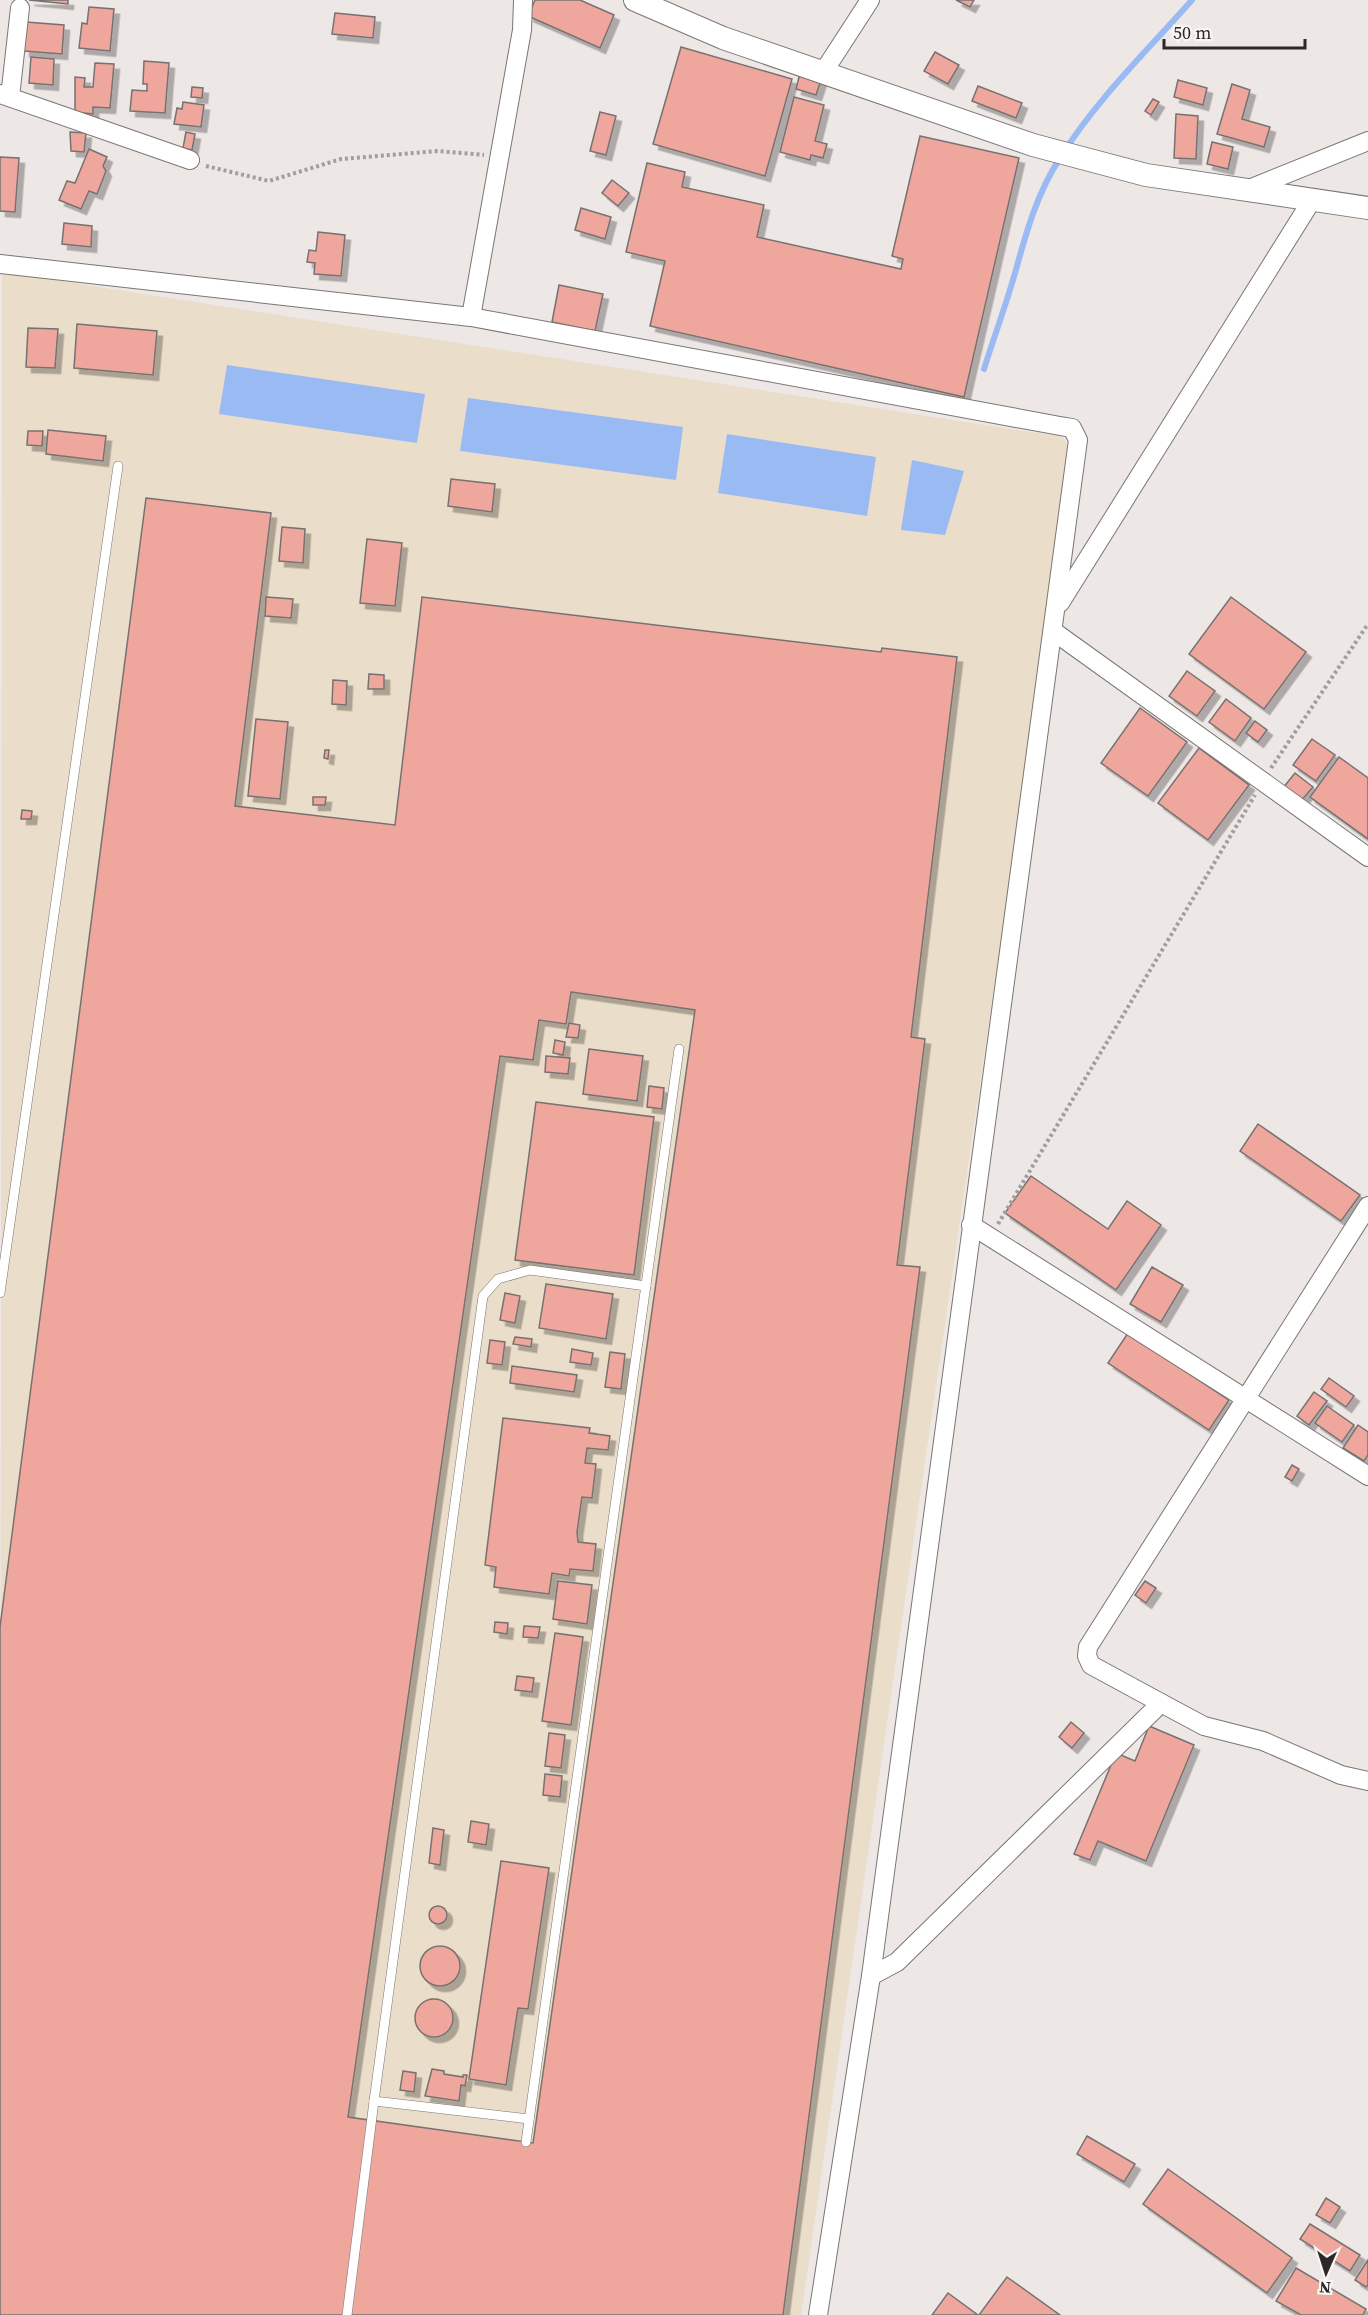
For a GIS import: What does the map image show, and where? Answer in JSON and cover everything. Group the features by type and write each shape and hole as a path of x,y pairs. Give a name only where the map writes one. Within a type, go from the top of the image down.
{"street":[{"path":"471,317 522,30 523,0"},
{"path":"635,0 723,38 1050,150 1146,175 1368,208"},
{"path":"824,71 870,0"},
{"path":"20,8 5,95 190,160"},
{"path":"1243,191 1368,141"},
{"path":"1057,608 1312,200"},
{"path":"0,264 471,317 1072,428 1078,440 1057,608 970,1225 871,1976 818,2315"},
{"path":"1053,631 1368,856"},
{"path":"1368,1206 1088,1647 1087,1656 1091,1665 1203,1726 1263,1741 1341,1775 1368,1780"},
{"path":"970,1225 1247,1397 1368,1476"},
{"path":"871,1976 897,1962 1161,1703"}],"lane":[{"path":"0,1293 117,466"},
{"path":"526,2142 679,1049"},
{"path":"347,2315 483,1296 498,1280 530,1270 646,1286"},
{"path":"374,2101 529,2120"}],"path":[{"path":"190,160 214,169 269,181 341,159 438,151 500,156"},
{"path":"990,1237 1264,780 1368,624"}],"shaded area":[{"path":"2,272 1062,437 1072,450 801,2315 0,2315"}],"water":[{"path":"227,365 425,394 417,443 219,414"},
{"path":"468,398 683,427 676,480 460,451"},
{"path":"727,434 876,457 867,516 718,493"},
{"path":"912,460 964,471 945,535 901,530"}],"building":[{"path":"29,0 68,0 68,4"},
{"path":"535,0 580,0 614,15 600,48 528,16"},
{"path":"956,0 974,0 970,7"},
{"path":"89,7 114,9 110,51 79,48 82,23 87,24"},
{"path":"335,13 375,17 373,38 332,34"},
{"path":"26,22 64,25 62,54 24,51"},
{"path":"681,47 792,79 765,176 653,144"},
{"path":"935,52 959,65 948,84 924,71"},
{"path":"31,57 54,59 53,85 29,83"},
{"path":"144,61 169,63 165,113 130,111 132,90 147,91 147,84 143,84"},
{"path":"95,63 114,64 110,108 93,107 93,114 75,112 75,77 85,78 84,87 93,87"},
{"path":"800,73 821,80 816,95 796,89"},
{"path":"1178,80 1207,88 1203,105 1174,97"},
{"path":"1232,84 1250,90 1242,119 1270,127 1264,147 1217,134"},
{"path":"978,86 1022,103 1016,118 972,101"},
{"path":"192,87 203,88 202,98 191,97"},
{"path":"794,97 824,105 815,141 827,144 823,158 811,155 810,160 780,152"},
{"path":"1153,99 1159,102 1151,115 1145,111"},
{"path":"183,102 204,105 201,127 174,124 177,108 182,109"},
{"path":"600,112 616,116 606,155 590,151"},
{"path":"1176,114 1198,116 1196,159 1174,158"},
{"path":"70,132 86,133 84,152 71,151"},
{"path":"186,132 195,134 192,150 183,148"},
{"path":"920,136 1019,158 964,397 650,326 665,261 626,252 647,163 685,172 682,187 764,205 757,237 901,269 903,259 892,256"},
{"path":"1212,142 1233,147 1228,169 1207,164"},
{"path":"89,149 107,157 103,166 106,171 97,194 89,191 81,209 59,200 67,181 75,183"},
{"path":"0,157 19,158 15,212 0,211"},
{"path":"612,180 629,193 618,206 602,193"},
{"path":"581,208 611,217 605,239 575,230"},
{"path":"64,223 92,226 91,247 62,244"},
{"path":"318,232 345,235 341,276 314,274 315,263 307,262 309,250 316,251"},
{"path":"559,285 603,294 595,331 552,322"},
{"path":"77,324 157,331 153,375 74,368"},
{"path":"28,328 58,329 55,368 26,367"},
{"path":"48,430 106,436 103,461 46,454"},
{"path":"28,431 43,431 42,446 27,445"},
{"path":"451,479 495,484 492,512 448,506"},
{"path":"146,498 271,513 235,806 395,825 422,597 881,652 882,648 957,657 911,1037 925,1039 897,1265 920,1267 783,2315 0,2315 0,1627","holes":["571,992 695,1010 533,2143 348,2117 500,1056 533,1060 539,1020 566,1024"]},
{"path":"282,527 305,529 303,563 279,561"},
{"path":"367,539 402,543 395,606 360,603"},
{"path":"266,597 293,599 291,618 265,616"},
{"path":"1231,597 1306,652 1264,709 1189,654"},
{"path":"1187,671 1215,691 1197,716 1169,696"},
{"path":"369,674 384,675 384,689 368,689"},
{"path":"333,680 347,681 346,705 332,704"},
{"path":"1226,699 1251,718 1235,741 1209,722"},
{"path":"1140,708 1187,742 1148,796 1101,763"},
{"path":"256,719 288,722 280,799 248,796"},
{"path":"1255,721 1267,730 1258,742 1246,733"},
{"path":"1312,739 1335,755 1316,781 1293,765"},
{"path":"1199,748 1249,785 1208,840 1158,803"},
{"path":"325,750 329,750 328,759 324,758"},
{"path":"1339,757 1368,778 1368,839 1310,797"},
{"path":"1295,773 1313,787 1300,802 1283,788"},
{"path":"313,797 326,797 325,805 313,805"},
{"path":"22,810 32,811 31,819 21,819"},
{"path":"569,1023 580,1025 578,1038 566,1037"},
{"path":"555,1040 565,1042 563,1055 553,1053"},
{"path":"589,1049 643,1056 637,1101 583,1094"},
{"path":"546,1056 570,1058 568,1074 545,1072"},
{"path":"649,1086 664,1088 662,1109 647,1107"},
{"path":"536,1102 654,1117 634,1275 515,1260"},
{"path":"1258,1124 1360,1195 1341,1221 1240,1151"},
{"path":"1031,1176 1108,1229 1127,1201 1161,1225 1116,1290 1005,1213"},
{"path":"1152,1267 1183,1285 1161,1322 1130,1304"},
{"path":"546,1284 613,1294 606,1339 539,1328"},
{"path":"505,1293 520,1296 515,1323 500,1320"},
{"path":"1128,1333 1229,1400 1209,1430 1108,1363"},
{"path":"515,1337 532,1339 531,1347 513,1344"},
{"path":"490,1340 505,1342 502,1365 487,1363"},
{"path":"572,1349 593,1353 591,1365 570,1362"},
{"path":"610,1352 625,1354 621,1389 605,1387"},
{"path":"512,1366 577,1375 574,1392 510,1383"},
{"path":"1329,1378 1354,1396 1346,1407 1321,1389"},
{"path":"1314,1392 1327,1401 1309,1425 1297,1416"},
{"path":"1327,1406 1354,1425 1342,1442 1315,1423"},
{"path":"503,1418 590,1428 589,1433 610,1436 608,1450 587,1448 585,1463 596,1464 592,1498 582,1497 577,1532 578,1542 596,1544 593,1571 570,1569 569,1576 552,1573 549,1594 494,1587 496,1567 485,1565"},
{"path":"1358,1425 1368,1432 1368,1455 1364,1461 1343,1448"},
{"path":"1292,1465 1299,1469 1292,1481 1285,1477"},
{"path":"558,1581 592,1585 587,1624 553,1619"},
{"path":"1145,1581 1156,1588 1146,1603 1135,1595"},
{"path":"495,1622 508,1623 507,1634 494,1632"},
{"path":"524,1626 540,1627 538,1638 523,1637"},
{"path":"555,1633 583,1637 571,1725 542,1721"},
{"path":"517,1676 534,1678 532,1692 515,1690"},
{"path":"1071,1722 1084,1733 1072,1748 1059,1737"},
{"path":"1149,1726 1194,1745 1146,1861 1098,1841 1090,1860 1074,1854 1116,1753 1135,1761"},
{"path":"549,1733 565,1735 561,1768 545,1766"},
{"path":"545,1774 562,1776 560,1797 543,1795"},
{"path":"471,1821 489,1824 486,1845 468,1842"},
{"path":"433,1828 444,1830 440,1865 429,1863"},
{"path":"501,1861 549,1868 528,2009 518,2008 506,2085 469,2079"},
{"path":"434,1906 442,1906 447,1911 445,1922 434,1924 429,1919 429,1911"},
{"path":"440,1946 454,1952 460,1966 454,1980 440,1986 426,1980 420,1966 426,1952"},
{"path":"434,1999 447,2005 453,2018 447,2031 434,2037 421,2031 415,2018 421,2005"},
{"path":"432,2069 444,2071 444,2074 463,2077 467,2075 465,2086 461,2085 459,2101 425,2096"},
{"path":"403,2071 416,2073 414,2092 400,2090"},
{"path":"1087,2136 1135,2164 1124,2182 1077,2154"},
{"path":"1168,2169 1292,2258 1267,2293 1143,2204"},
{"path":"1326,2198 1340,2207 1330,2223 1316,2215"},
{"path":"1310,2224 1360,2255 1350,2271 1300,2239"},
{"path":"1368,2260 1368,2285 1366,2287 1355,2280"},
{"path":"1296,2268 1366,2309 1363,2315 1301,2315 1276,2301"},
{"path":"1007,2277 1060,2315 979,2315"},
{"path":"948,2293 978,2315 932,2315"}],"waterway":[{"path":"984,369 1023,243 1052,171 1089,116 1192,0"}]}
